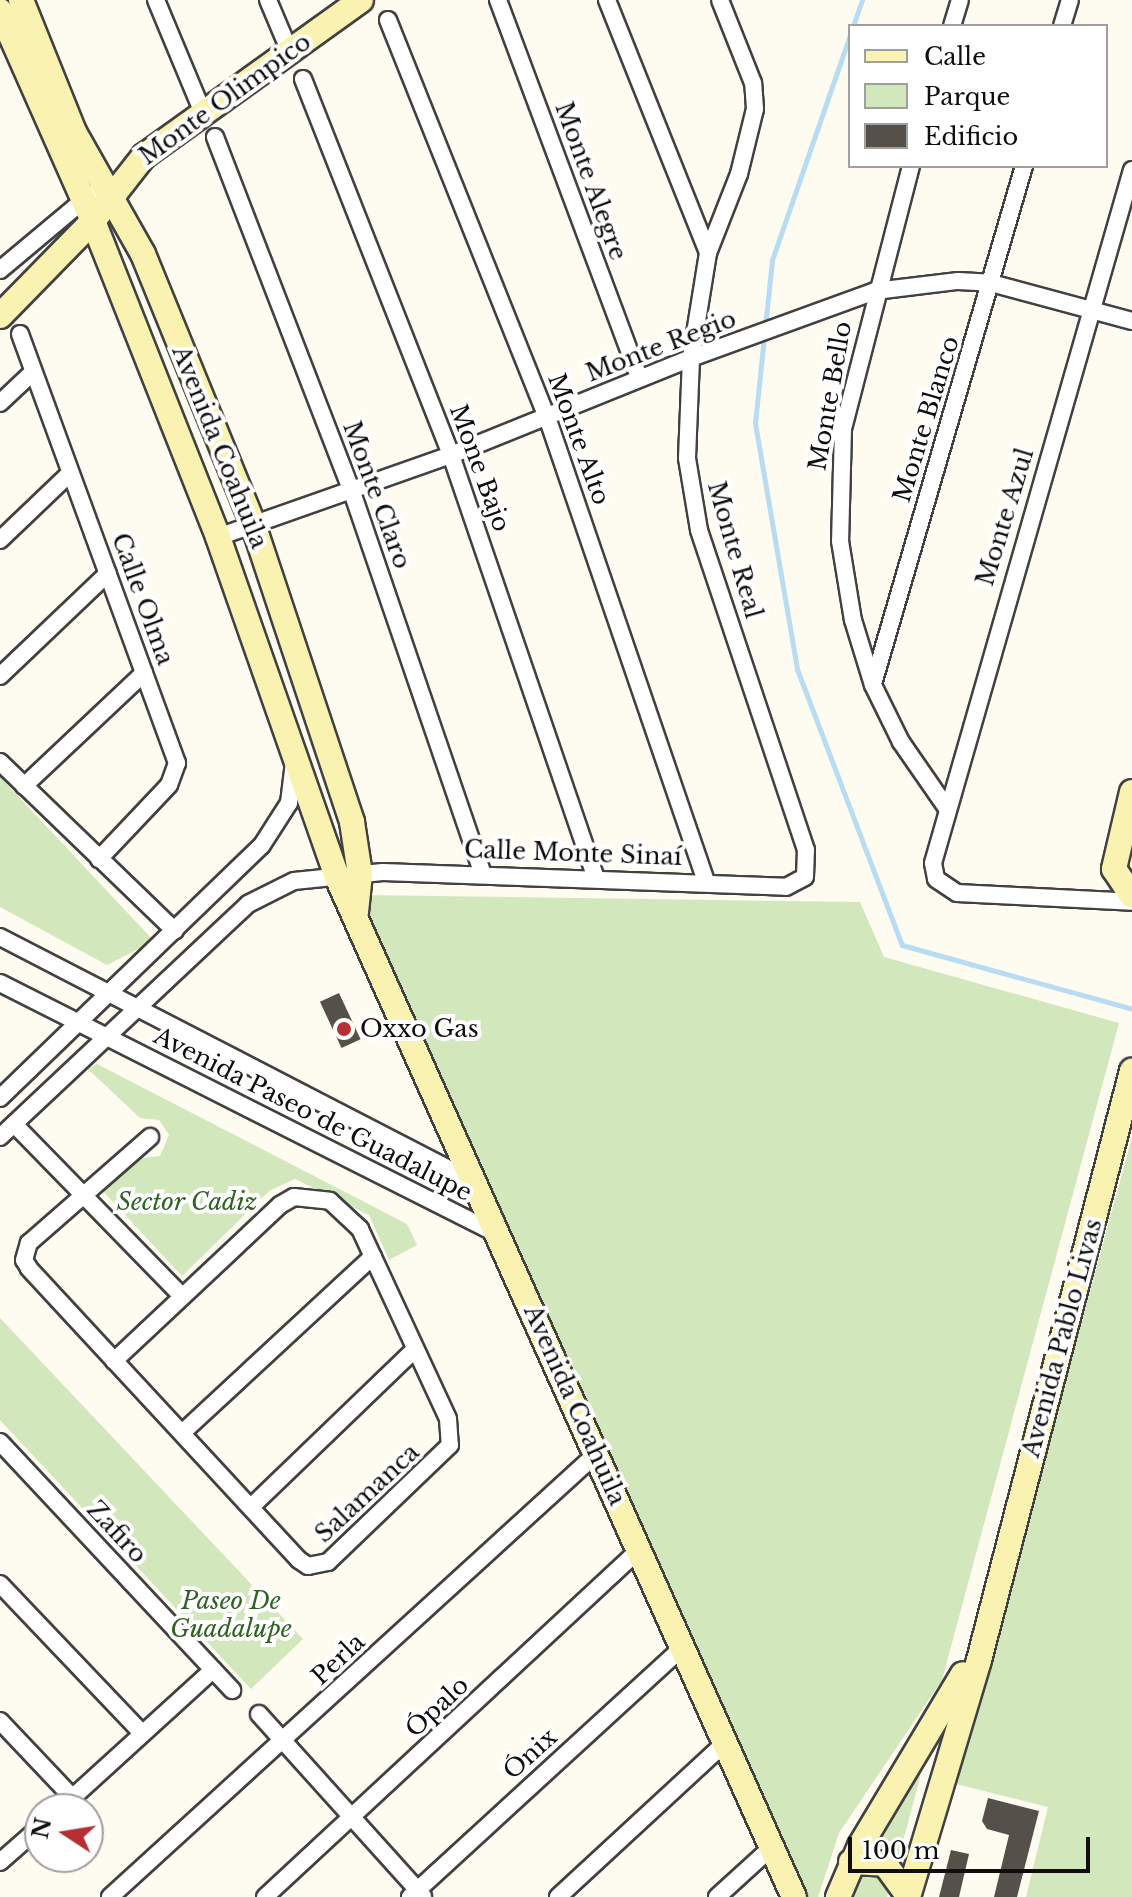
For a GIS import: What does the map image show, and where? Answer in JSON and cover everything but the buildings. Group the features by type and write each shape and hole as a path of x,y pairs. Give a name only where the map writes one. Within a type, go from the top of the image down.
{"street":[{"name":"Avenida Coahuila","path":"21,0 74,132 109,188 253,524 352,822 348,875"},
{"path":"156,0 203,113"},
{"path":"268,0 290,52"},
{"name":"Monte Olimpico","path":"109,188 203,113 361,0"},
{"name":"Monte Alegre","path":"498,0 639,378"},
{"path":"607,0 708,253"},
{"name":"Monte Real","path":"720,0 753,83 755,109 739,174 708,253 691,358 686,428 699,530 806,850 805,877"},
{"path":"953,24 960,0"},
{"path":"1063,24 1070,0"},
{"name":"Avenida Coahuila","path":"0,11 88,210 218,537 295,755 348,875 356,913 794,1897"},
{"name":"Monte Alto","path":"388,20 547,417 706,881"},
{"name":"Mone Bajo","path":"303,79 451,455 596,879"},
{"name":"Monte Claro","path":"215,137 351,489 483,874"},
{"name":"Monte Bello","path":"910,168 875,291 843,429 838,500 845,580 873,685 901,742 946,807"},
{"name":"Monte Blanco","path":"873,685 1023,168"},
{"name":"Monte Azul","path":"1132,170 934,853 936,879 948,890 968,895 1132,899"},
{"path":"0,316 109,188"},
{"path":"0,270 88,210"},
{"name":"Monte Regio","path":"218,537 451,455 639,378 875,291 958,281 991,283 1132,321"},
{"name":"Calle Olma","path":"20,334 175,752 176,774 99,859"},
{"path":"0,403 33,372"},
{"path":"0,540 70,473"},
{"path":"0,676 108,573"},
{"path":"24,786 144,673"},
{"path":"0,1098 175,931 279,824 289,803 295,755"},
{"path":"0,762 175,931"},
{"path":"1131,796 1132,845"},
{"path":"1131,796 1114,869 1132,899"},
{"name":"Calle Monte Sinaí","path":"348,875 483,874 706,881 786,887 805,877"},
{"name":"Avenida Paseo de Guadalupe","path":"0,1137 135,1006 248,904 294,881 348,875"},
{"name":"Avenida Paseo de Guadalupe","path":"0,937 475,1183"},
{"name":"Avenida Paseo de Guadalupe","path":"0,983 499,1235"},
{"name":"Avenida Pablo Livas","path":"908,1896 992,1606 1132,1071"},
{"path":"14,1124 182,1296 114,1361"},
{"path":"83,1195 150,1137"},
{"name":"Salamanca","path":"83,1195 29,1243 24,1260 299,1560 318,1567 442,1456 450,1445 448,1419 373,1256 346,1211 330,1201 294,1197 182,1296"},
{"path":"182,1433 373,1256"},
{"path":"251,1507 414,1350"},
{"name":"Zafiro","path":"0,1442 232,1690"},
{"name":"Perla","path":"110,1897 596,1454"},
{"name":"Ópalo","path":"265,1897 355,1818 640,1549"},
{"path":"0,1584 141,1732"},
{"name":"Avenida Pablo Livas","path":"838,1897 851,1862 946,1707 992,1606"},
{"name":"Ónix","path":"417,1895 683,1647"},
{"path":"78,1793 141,1732 213,1670"},
{"path":"259,1714 355,1818 417,1895"},
{"path":"0,1721 58,1793"},
{"path":"558,1897 726,1742"},
{"path":"0,1862 24,1841"},
{"path":"717,1897 772,1847"},
{"path":"851,1862 885,1864 908,1896"}],"green space":[{"path":"0,777 154,941 107,965 0,907"},
{"path":"359,895 860,902 884,957 1119,1023 942,1680 839,1833 818,1897 806,1897"},
{"name":"Sector Cadiz","path":"97,1064 407,1224 417,1245 389,1260 369,1215 295,1179 269,1191 182,1276 102,1190 134,1159 160,1156 169,1135 159,1120 140,1118 88,1069"},
{"path":"1132,1137 1132,1897 1026,1897 1048,1807 956,1784"},
{"name":"Paseo De Guadalupe","path":"0,1318 303,1639 251,1689 0,1420"},
{"path":"924,1755 919,1782 897,1863 870,1847"},
{"path":"876,1868 889,1890 887,1897 845,1897 850,1878"}],"waterway":[{"path":"854,24 862,0"},
{"path":"765,327 772,260 848,41"},
{"path":"764,337 755,423 797,669 902,945 1132,1009"}],"place":[{"name":"Oxxo Gas","path":"344,1029"}]}
